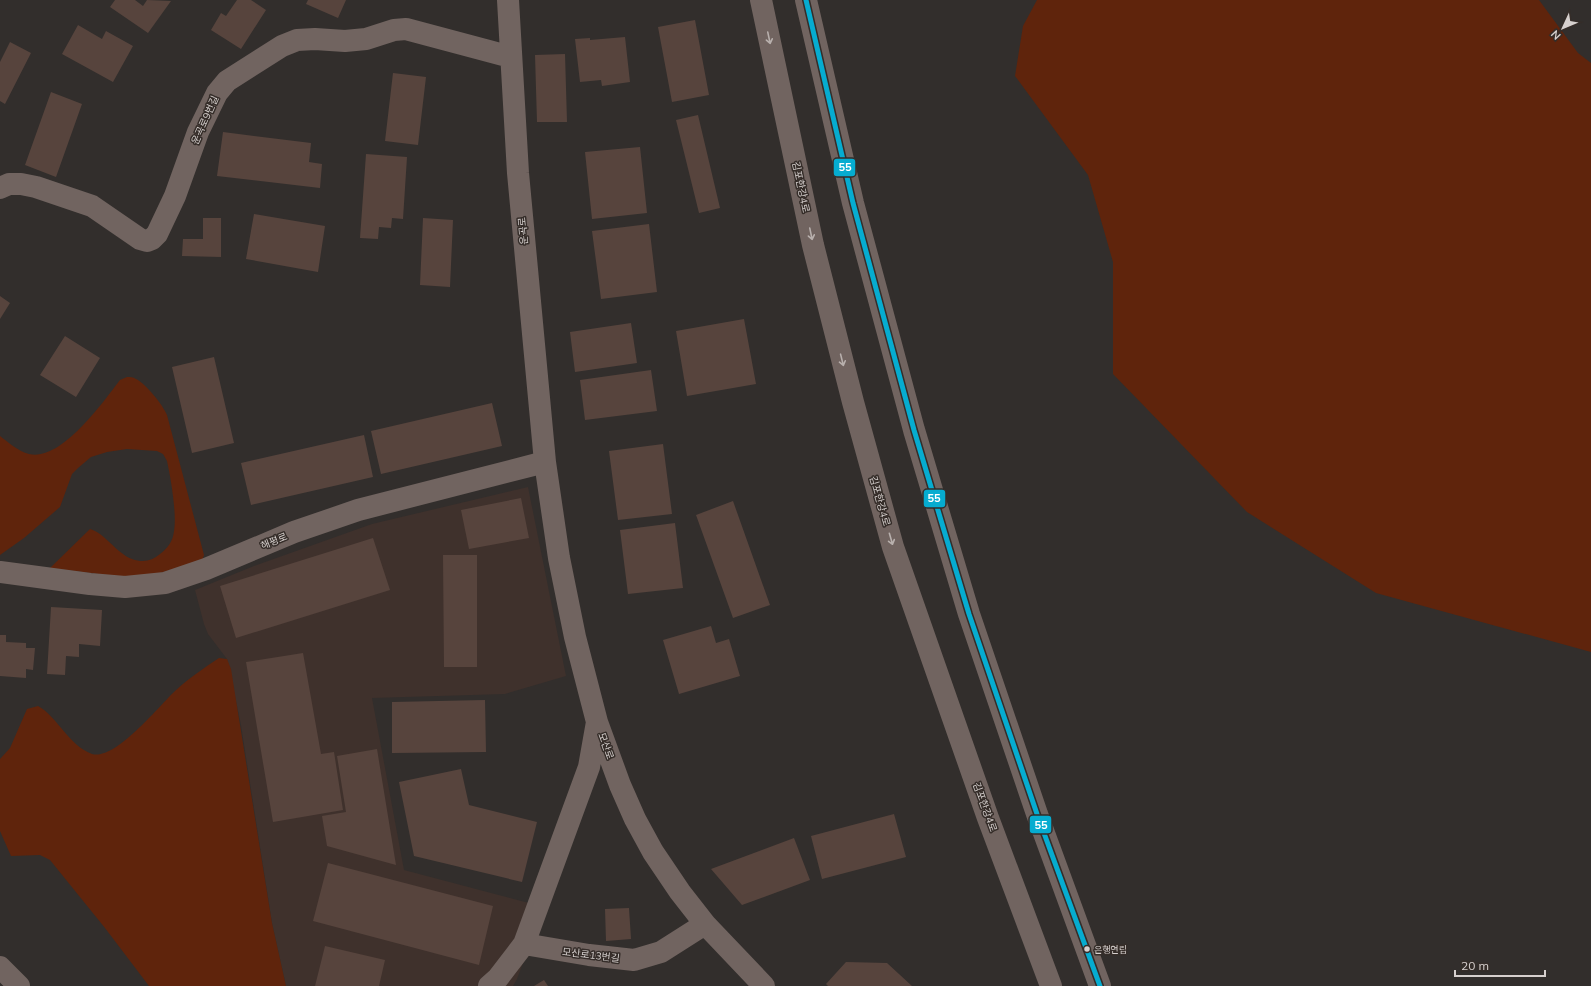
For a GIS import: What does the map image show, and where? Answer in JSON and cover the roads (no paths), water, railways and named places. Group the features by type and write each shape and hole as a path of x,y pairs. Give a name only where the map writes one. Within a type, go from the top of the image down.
{"street":[{"name":"운곡로","path":"508,0 518,173 545,462"},
{"name":"김포한강4로","path":"761,0 813,245 853,402 893,547 988,818 1051,986"},
{"path":"806,0 853,202 916,437 969,614 1037,814 1100,986"},
{"name":"운곡로9번길","path":"0,188 9,184 21,184 36,187 92,206 105,213 140,239 147,241 152,239 156,234 166,216 175,196 198,132 217,93 227,81 282,46 298,40 316,38 344,41 366,39 394,30 406,29 511,57"},
{"name":"해평로","path":"0,572 125,587 164,583 206,568 294,532 358,510 545,462"},
{"name":"모산로","path":"545,462 559,558 574,637 597,722 620,785 635,819 675,885 705,924 764,986"},
{"path":"489,986 498,978 524,944 589,767 597,722"},
{"name":"모산로13번길","path":"524,944 582,954 634,960 661,952 705,924"},
{"path":"0,967 19,986"}],"place":[{"name":"은행연립","path":"1087,949"}]}
